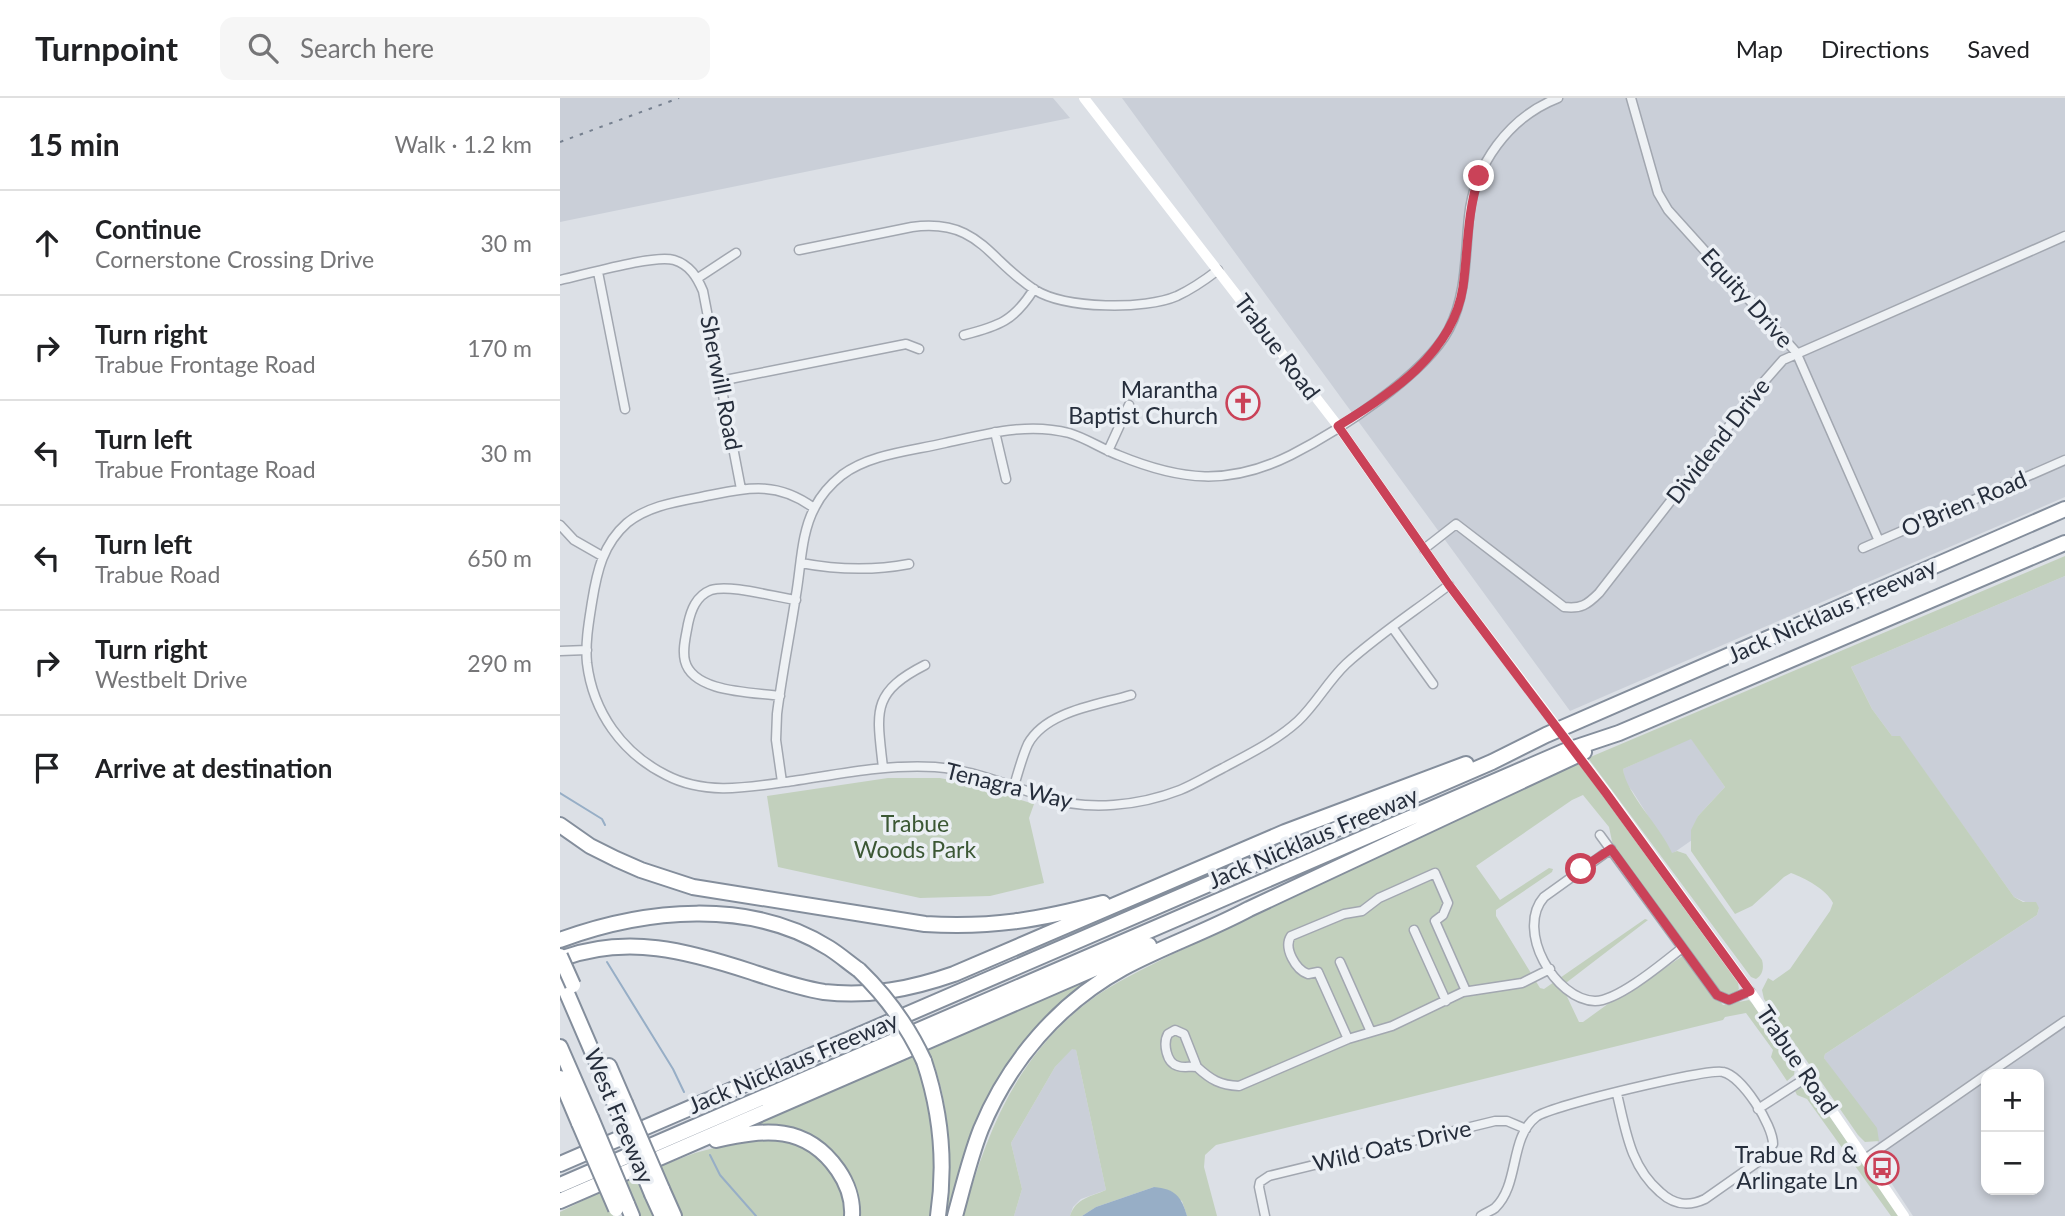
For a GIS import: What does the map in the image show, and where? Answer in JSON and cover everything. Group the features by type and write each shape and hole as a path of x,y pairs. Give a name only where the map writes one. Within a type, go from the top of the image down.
{"highway":[{"name":"Jack Nicklaus Freeway","path":"560,1164 1492,762 1546,735 2065,509"},
{"name":"Jack Nicklaus Freeway","path":"560,1185 1565,751 1619,733 2065,543"},
{"path":"955,1216 978,1140 995,1098 1019,1059 1043,1030 1087,991 1121,970 1569,761 1619,733"},
{"path":"560,957 611,948 659,947 705,957 809,989 843,993 886,992 928,983 1285,832 1546,735"},
{"path":"560,825 590,846 616,859 659,877 693,887 925,924 958,926 1019,923 1141,894"},
{"path":"560,1202 1157,942 1213,919 1249,909"},
{"path":"560,940 627,921 670,915 734,915 763,920 828,947 877,987 905,1023 924,1061 939,1115 942,1149 938,1216"},
{"name":"West Freeway","path":"560,957 566,983 657,1192 662,1216"},
{"name":"West Freeway","path":"560,1047 585,1120 624,1211"},
{"path":"560,1078 585,1120"},
{"path":"681,1148 757,1132 799,1137 824,1153 844,1179 852,1216"},
{"path":"657,1192 674,1216"}],"main road":[{"name":"Trabue Road","path":"1084,98 1338,426 1449,585 1606,793 1750,991 1904,1216"}],"street":[{"path":"782,782 776,740 780,696 806,538 814,508 828,488 842,475 862,463 882,457 995,432 1027,428 1071,434 1160,471 1194,477 1219,477 1271,465 1309,445 1406,378 1422,365 1442,341 1461,298 1471,206 1484,166 1503,137 1523,118 1538,107 1558,98"},
{"name":"Equity Drive","path":"1631,98 1658,193 1668,210 1796,352 1879,541"},
{"path":"799,250 920,226 951,228 982,243 1034,289 1071,303 1102,305 1175,297 1203,282 1218,270"},
{"name":"Dividend Drive","path":"1424,549 1456,524 1564,607 1577,609 1587,604 1613,575 1783,360 2065,236"},
{"path":"560,280 655,260 672,259 687,266 698,278 736,253"},
{"path":"598,272 625,409"},
{"name":"Sherwill Road","path":"698,278 703,291 741,489"},
{"path":"964,335 991,328 1010,319 1034,289"},
{"path":"720,381 906,344 919,349"},
{"path":"1108,451 1129,405"},
{"path":"995,432 1006,479"},
{"name":"O'Brien Road","path":"1863,548 2065,460"},
{"path":"560,525 574,540 602,556 620,530 639,514 669,504 757,487 781,491 814,508"},
{"name":"Tenagra Way","path":"602,556 596,577 587,650 593,688 609,725 634,754 668,777 706,788 746,788 883,768 937,767 1014,786 1051,799 1083,805 1116,805 1147,800 1179,790 1271,742 1298,721 1343,667 1449,585"},
{"path":"801,564 838,570 883,569 909,564"},
{"path":"780,696 711,686 699,681 689,671 685,661 686,635 690,612 698,599 710,591 725,589 796,600"},
{"path":"1392,627 1433,684"},
{"path":"560,651 587,650"},
{"path":"883,768 878,719 885,694 903,676 925,665"},
{"path":"1014,786 1027,746 1046,725 1072,712 1131,695"},
{"path":"1600,835 1720,998 1736,998 1750,991"},
{"path":"1611,849 1538,904 1533,921 1534,936 1538,950 1550,969 1574,995 1583,999 1604,1000 1620,993 1682,948"},
{"path":"1348,1039 1318,972 1308,974 1298,968 1287,945 1288,940 1291,936 1344,914 1362,911 1379,898 1435,873 1448,903 1443,915 1435,921 1466,991"},
{"path":"1414,930 1446,1000"},
{"path":"1340,962 1371,1032"},
{"path":"1197,1067 1178,1066 1172,1062 1165,1046 1168,1034 1175,1030 1184,1034 1197,1067 1212,1081 1225,1086 1239,1086 1348,1039 1392,1026 1466,991 1522,983 1550,969"},
{"path":"1996,1069 2065,1021"},
{"path":"1481,1216 1495,1207 1507,1190 1526,1129 1536,1116 1552,1110 1617,1094 1707,1072 1720,1071 1738,1080 1772,1131 1773,1144 1767,1154 1705,1199 1694,1204 1682,1204 1664,1196 1636,1164 1630,1150 1617,1094"},
{"path":"1758,1109 1809,1076"},
{"path":"1865,1159 1981,1079"},
{"name":"Wild Oats Drive","path":"1265,1216 1259,1193 1260,1182 1269,1175 1495,1121 1507,1121 1526,1129"}],"shaded area":[{"path":"560,98 1053,98 1070,118 560,222"},
{"path":"1122,98 2065,98 2065,497 1570,711"},
{"path":"2065,576 2065,1216 1913,1216 1880,1166 1877,1134 1824,1058 1825,1054 2037,915 2039,908 2014,897 1900,737 1892,736 1872,709 1851,667"},
{"path":"1691,738 1725,787 1698,816 1692,840 1672,854 1625,782 1623,769"},
{"path":"1072,1048 1076,1050 1106,1190 1081,1199 1073,1207 1070,1216 1014,1216 1022,1189 1011,1143 1055,1067"}],"green space":[{"path":"2065,556 2065,576 1851,667 1872,709 1892,736 1900,736 2014,897 2023,902 2036,902 2039,908 2037,915 1825,1054 1824,1058 1877,1128 1879,1141 1865,1142 1764,999 1762,990 1768,978 1773,981 1790,969 1830,911 1833,903 1830,898 1815,885 1791,873 1752,906 1735,914 1691,851 1691,830 1698,816 1725,787 1691,739 1623,769 1630,789 1672,853 1677,851 1686,854 1762,960 1760,975 1756,979 1751,977 1588,758"},
{"path":"1579,763 1738,983 1739,989 1727,997 1721,993 1613,846 1609,827 1583,795 1476,866 1500,900 1549,868 1553,869 1496,910 1496,916 1540,988 1544,989 1645,919 1648,920 1562,986 1579,1022 1583,1022 1634,985 1640,985 1684,955 1723,1005 1749,1000 1752,1003 1795,1067 1794,1075 1787,1081 1771,1057 1773,1050 1746,1013 1216,1145 1205,1155 1204,1167 1217,1216 1187,1216 1182,1201 1154,1187 1096,1207 1082,1216 1070,1216 1080,1202 1106,1190 1076,1050 1072,1049 1055,1067 1011,1143 1022,1189 1014,1216 963,1216 994,1126 1023,1072 1041,1047 1088,1002 1119,982 1173,954"},
{"name":"Trabue Woods Park","path":"888,778 940,778 970,784 1034,804 1029,818 1044,883 990,896 920,898 778,867 767,796"},
{"path":"1107,970 1020,1053 948,1216 944,1216 948,1132 942,1091 928,1049"},
{"path":"915,1056 928,1095 934,1135 931,1216 856,1216 827,1151 746,1131 744,1127 905,1058 906,1060"},
{"path":"1801,1087 1811,1090 1899,1216 1891,1216 1807,1099 1797,1095 1795,1091"},
{"path":"747,1139 790,1139 819,1154 844,1192 847,1216 680,1216 658,1167 695,1153"},
{"path":"638,1176 655,1216 640,1216 626,1181"},
{"path":"604,1190 613,1216 560,1216 560,1212"}],"water":[{"path":"1154,1187 1176,1195 1187,1216 1082,1216 1096,1207"}],"waterway":[{"path":"560,793 602,819 605,825"},
{"path":"607,962 673,1069 684,1092"},
{"path":"710,1155 720,1175 756,1216"}],"railway":[{"path":"560,142 679,98"}],"place":[{"name":"Marantha Baptist Church","path":"1243,403"},
{"name":"Trabue Rd & Arlingate Ln","path":"1882,1168"}],"route":[{"path":"1479,176 1469,215 1461,298 1449,330 1415,372 1338,426 1449,585 1685,899 1750,991 1729,1000 1717,995 1611,849 1581,869"}]}
